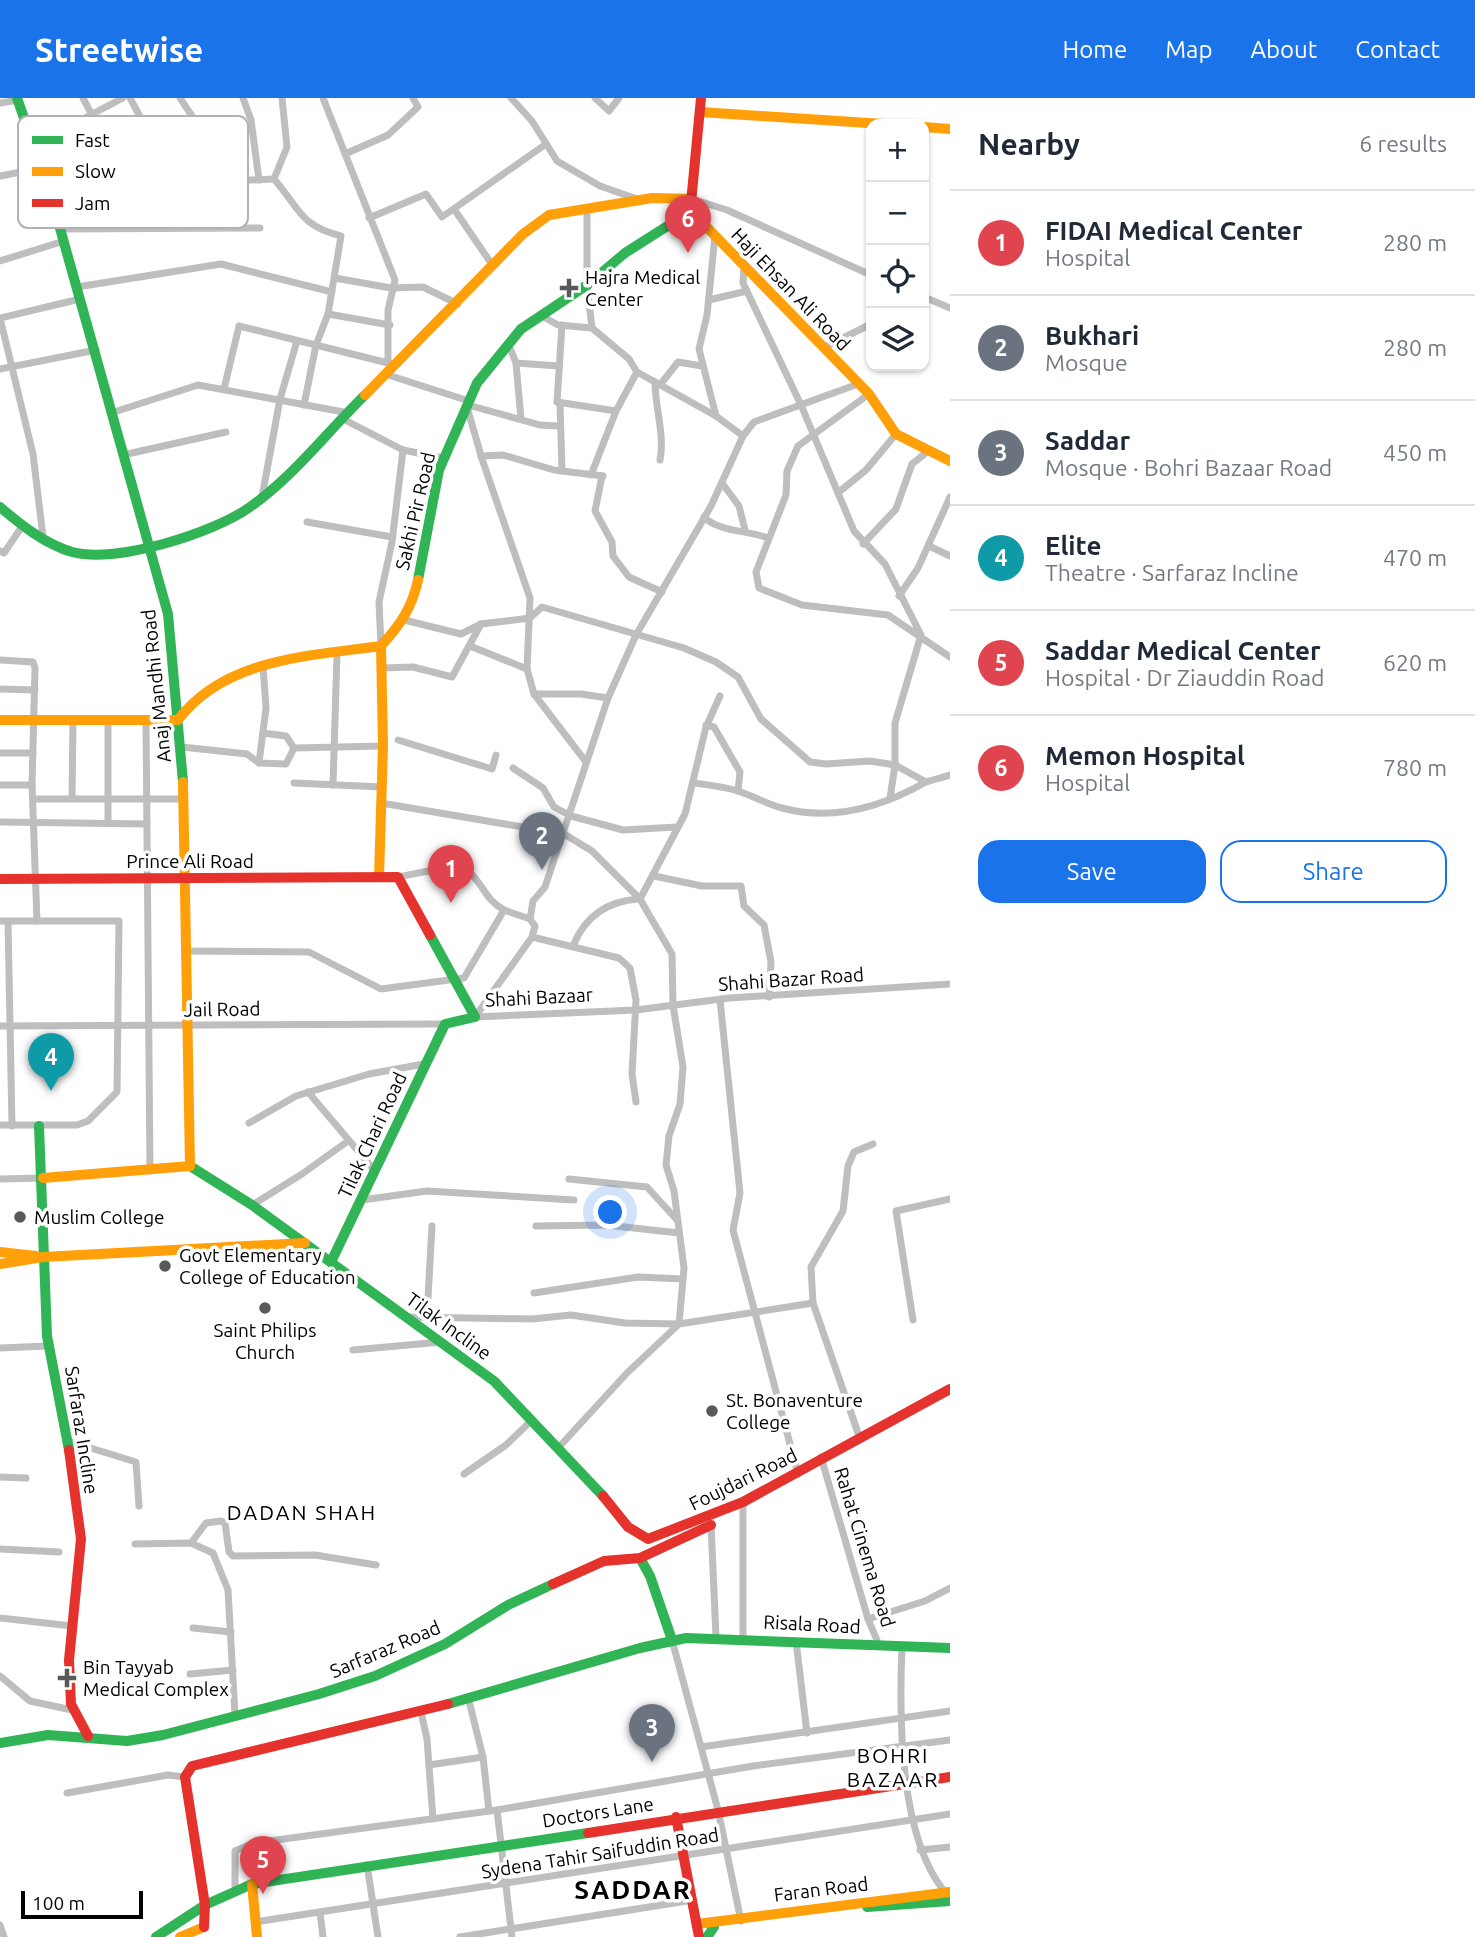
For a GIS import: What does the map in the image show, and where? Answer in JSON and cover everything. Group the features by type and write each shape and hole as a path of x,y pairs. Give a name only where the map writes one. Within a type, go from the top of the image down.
{"street":[{"path":"83,98 93,114"},
{"path":"89,116 123,98"},
{"path":"131,98 140,116"},
{"path":"180,98 192,116"},
{"path":"243,98 251,120 259,180"},
{"path":"274,179 287,147 282,98"},
{"path":"323,98 395,280 391,288 390,325 393,363"},
{"path":"345,154 388,135 418,107 413,98"},
{"path":"595,98 609,111 619,98"},
{"path":"691,205 701,98"},
{"path":"0,103 17,99"},
{"name":"Anaj Mandhi Road","path":"17,99 23,116"},
{"path":"516,100 557,161 600,186 641,200 727,209 866,273"},
{"path":"700,112 866,123"},
{"path":"929,127 950,129"},
{"path":"369,218 426,194 442,217 546,144"},
{"path":"0,176 18,172"},
{"path":"248,180 274,179"},
{"path":"274,179 302,217 316,230 341,236 328,314 316,345 304,405"},
{"path":"0,507 43,537 83,554 113,554 148,546 196,532 238,514 262,496 388,375 393,363 458,304 523,234 549,215 641,200"},
{"name":"Haji Ehsan Ali Road","path":"691,205 715,236 869,394 896,434 927,452 950,461"},
{"name":"Sakhi Pir Road","path":"381,646 404,620 414,599 443,458 477,383 521,329 587,285 625,253 691,205"},
{"path":"454,209 492,266"},
{"path":"587,210 587,285 592,328"},
{"path":"59,229 260,228"},
{"name":"Anaj Mandhi Road","path":"59,229 114,412 123,455 168,614 183,747 190,1166"},
{"path":"715,236 709,300 699,349 716,416"},
{"path":"0,261 64,242"},
{"path":"78,287 220,264 332,292"},
{"path":"744,266 743,283 802,405 854,531 863,544 885,564 921,635 895,723 895,765 890,798"},
{"path":"335,278 391,288 423,287 458,304"},
{"path":"709,300 747,291"},
{"path":"43,537 33,454 14,366 0,318 80,299"},
{"path":"929,299 950,308"},
{"path":"328,314 390,325"},
{"path":"542,316 562,325 592,328 629,359 637,372 716,416 743,436"},
{"path":"562,325 556,396 560,404 558,426 562,471"},
{"path":"224,389 239,326 393,363"},
{"path":"823,348 866,326"},
{"path":"262,496 280,399 298,341"},
{"path":"508,342 516,363 521,419"},
{"path":"0,369 96,350"},
{"path":"660,460 663,446 655,409 657,383 678,362 702,366"},
{"path":"516,363 559,366"},
{"path":"591,475 616,411 637,372"},
{"path":"388,375 468,404 540,425 558,426"},
{"path":"530,919 533,901 545,887 564,834 608,698 636,635 704,517 743,436 754,422 858,384"},
{"path":"114,412 198,385 280,399 346,416 403,450 443,458"},
{"path":"869,394 798,446 787,471 786,495 756,572 759,588 802,605 888,615 950,657"},
{"path":"468,404 481,456 530,598 527,669 534,694 586,762"},
{"path":"560,404 616,411"},
{"path":"123,455 226,432"},
{"path":"839,492 866,470 896,434"},
{"path":"379,877 383,746 379,602 392,537 403,450"},
{"path":"863,544 896,509 912,464 927,452"},
{"path":"481,456 503,456 562,471 603,476 595,511 612,542 613,556 629,577 662,592"},
{"path":"722,482 739,506 745,530"},
{"path":"899,596 929,546 950,497"},
{"path":"704,517 713,526 745,530 768,538"},
{"path":"307,522 392,537"},
{"path":"1,554 23,525"},
{"path":"929,546 950,556"},
{"path":"404,620 461,634 481,624 530,618 542,607 684,648 716,662 738,677 761,719 810,762 826,764 870,761 895,765 926,782"},
{"path":"382,668 413,667 452,677 481,624"},
{"path":"0,720 146,722 178,719 186,703 199,692 263,666 381,646"},
{"path":"470,646 527,669"},
{"path":"333,785 337,654"},
{"path":"0,660 33,662 35,722 32,785 37,921"},
{"path":"259,763 266,708 263,666"},
{"path":"0,689 35,690"},
{"path":"534,694 581,694 608,698"},
{"path":"640,899 685,814 706,725 720,696"},
{"path":"72,799 73,721"},
{"path":"108,721 108,823"},
{"path":"146,722 150,1171"},
{"path":"706,725 714,727 740,772 738,791"},
{"path":"263,733 286,736 294,748"},
{"path":"397,740 492,769 496,755"},
{"path":"294,748 334,745 383,746"},
{"path":"183,747 247,754 259,763 286,764 294,748"},
{"path":"0,753 33,753"},
{"path":"513,768 543,788 554,807 570,816 623,830 677,828"},
{"path":"694,783 738,791 780,808 827,814 859,811 903,795 926,782 950,775"},
{"path":"294,783 382,787"},
{"path":"0,785 32,785"},
{"path":"34,799 183,799"},
{"path":"381,803 564,834 592,852 640,899 671,954 673,1004 683,1067 680,1104 669,1136 666,1165 679,1233 683,1279 679,1324 627,1373 559,1447"},
{"path":"0,822 147,824"},
{"path":"457,869 473,875 487,899 504,910 530,919 536,926 532,937 475,1017 459,979 398,877 457,869"},
{"path":"654,876 702,886 741,887 743,904 764,925 771,962 769,997"},
{"name":"Prince Ali Road","path":"0,879 398,877"},
{"path":"573,946 581,928 592,915 622,900 640,899"},
{"path":"186,951 309,952 381,989 459,979 504,910"},
{"path":"0,1125 12,1126 39,1126 77,1125 88,1121 117,1092 118,921 4,921 12,1126"},
{"path":"532,937 619,958 630,968 636,1010 632,1074 636,1102"},
{"name":"Shahi Bazar Road","path":"636,1010 720,1000 950,984"},
{"path":"720,1000 740,1193 733,1230 774,1393 798,1474"},
{"name":"Shahi Bazaar","path":"445,1024 475,1017 636,1010"},
{"name":"Jail Road","path":"0,1026 445,1024"},
{"name":"Tilak Chari Road","path":"331,1262 445,1024"},
{"path":"249,1123 308,1092 369,1074 424,1064"},
{"path":"308,1092 375,1171"},
{"name":"Sarfaraz Incline","path":"39,1126 48,1346 68,1441 81,1539 69,1660 72,1710 88,1736"},
{"path":"252,1205 348,1141"},
{"path":"859,1436 813,1303 811,1268 843,1211 848,1166 854,1152 873,1144"},
{"path":"0,1179 150,1171 190,1166"},
{"name":"Tilak Incline","path":"190,1166 252,1205 494,1381 559,1447 628,1527 648,1539 660,1537"},
{"path":"569,1179 647,1188 677,1220"},
{"path":"362,1200 427,1191 575,1200"},
{"path":"914,1320 896,1211 950,1199"},
{"path":"536,1226 606,1225 679,1233"},
{"path":"427,1316 432,1226"},
{"path":"0,1264 43,1257 305,1243"},
{"path":"0,1252 20,1252 43,1257"},
{"path":"534,1293 638,1277 683,1279"},
{"path":"408,1317 532,1319 571,1315 625,1323 679,1324 813,1303"},
{"path":"353,1350 442,1342"},
{"path":"0,1348 48,1346"},
{"name":"Foujdari Road","path":"660,1537 710,1521 798,1474 821,1457 859,1436 950,1389"},
{"path":"464,1474 506,1445 532,1420"},
{"path":"68,1441 136,1462 139,1506"},
{"name":"Rahat Cinema Road","path":"821,1457 867,1619 879,1645"},
{"path":"0,1477 26,1478"},
{"path":"743,1502 743,1638"},
{"path":"191,1543 206,1523 221,1521 225,1523 229,1552 233,1556 315,1555 376,1565"},
{"path":"716,1637 710,1521 640,1558 650,1576 672,1640 718,1810 740,1920"},
{"path":"135,1544 191,1543 213,1553 228,1590 235,1715"},
{"path":"0,1549 59,1552"},
{"name":"Sarfaraz Road","path":"0,1743 48,1735 127,1741 163,1735 319,1694 375,1676 445,1644 508,1605 604,1561 640,1558"},
{"path":"867,1619 925,1601 950,1588"},
{"path":"0,1618 72,1626"},
{"path":"193,1628 231,1632"},
{"name":"Risala Road","path":"185,1777 192,1766 421,1712 672,1640 716,1637 950,1648"},
{"path":"796,1641 807,1733"},
{"path":"902,1647 899,1721 914,1820 920,1850 933,1877 948,1891"},
{"path":"190,1674 233,1670"},
{"path":"0,1676 30,1701 72,1710"},
{"path":"468,1697 501,1845 512,1933"},
{"path":"701,1747 899,1721 950,1711"},
{"path":"421,1712 433,1819"},
{"path":"235,1891 234,1851 254,1843 493,1810 707,1774 950,1741"},
{"path":"429,1765 483,1757"},
{"path":"67,1793 168,1774 185,1777 205,1905 204,1927 209,1937"},
{"name":"Doctors Lane","path":"156,1937 205,1905 252,1884 718,1810 950,1777"},
{"name":"Sydena Tahir Saifuddin Road","path":"256,1922 950,1814"},
{"path":"676,1817 698,1930 740,1920 950,1901"},
{"path":"920,1850 950,1847"},
{"path":"367,1865 378,1937"},
{"path":"252,1884 257,1937"},
{"name":"Faran Road","path":"698,1930 740,1920 948,1891"},
{"path":"460,1937 512,1933 693,1900"},
{"path":"320,1912 323,1937"},
{"path":"0,1925 4,1937"},
{"path":"180,1937 204,1927"},
{"path":"707,1937 714,1927"}],"traffic: fast":[{"path":"17,98 23,116"},
{"path":"418,580 439,470 477,383 521,329 587,285 625,253 691,211"},
{"path":"60,228 168,614 183,782"},
{"path":"0,507 43,539 72,552 113,554 164,544 213,527 250,507 296,468 365,395"},
{"path":"331,1262 445,1024 475,1017 430,935"},
{"path":"39,1126 47,1336 69,1450"},
{"path":"190,1166 252,1205 494,1381 603,1496"},
{"path":"640,1558 650,1576 672,1640"},
{"path":"0,1743 48,1735 127,1741 163,1735 319,1694 375,1676 445,1644 508,1605 553,1584"},
{"path":"448,1704 640,1648 686,1638 950,1648"},
{"path":"156,1937 205,1905 252,1884 588,1833"},
{"path":"867,1907 950,1901"},
{"path":"707,1937 714,1927"}],"traffic: slow":[{"path":"700,112 866,123"},
{"path":"929,127 950,129"},
{"path":"365,395 523,234 549,215 652,198 692,199"},
{"path":"691,211 869,394 896,434 950,461"},
{"path":"379,877 383,746 381,646 404,616 418,580"},
{"path":"0,720 178,720 197,699 244,672 298,657 381,646"},
{"path":"183,782 190,1166"},
{"path":"43,1178 190,1166"},
{"path":"0,1264 43,1257 305,1243"},
{"path":"0,1252 36,1256"},
{"path":"252,1884 257,1937"},
{"path":"697,1924 950,1892"},
{"path":"180,1937 204,1927"}],"traffic: jam":[{"path":"691,203 701,98"},
{"path":"0,879 398,877 430,935"},
{"path":"603,1496 628,1527 648,1539 743,1502 950,1389"},
{"path":"69,1450 81,1539 69,1660 71,1704 88,1736"},
{"path":"553,1584 604,1561 640,1558 711,1525"},
{"path":"204,1927 205,1905 185,1777 192,1766 448,1704"},
{"path":"588,1833 950,1777"},
{"path":"676,1817 699,1937"}],"place":[{"name":"Memon Hospital","path":"688,253"},
{"name":"Hajra Medical Center","path":"569,288"},
{"name":"Bukhari","path":"542,870"},
{"name":"FIDAI Medical Center","path":"451,903"},
{"name":"Elite","path":"51,1091"},
{"name":"Muslim College","path":"20,1217"},
{"name":"Govt Elementary College of Education","path":"165,1266"},
{"name":"Saint Philips Church","path":"265,1308"},
{"name":"St. Bonaventure College","path":"712,1411"},
{"name":"Bin Tayyab Medical Complex","path":"67,1678"},
{"name":"Saddar","path":"652,1762"},
{"name":"Saddar Medical Center","path":"263,1894"}],"district":[{"name":"DADAN SHAH","path":"302,1512"},
{"name":"BOHRI BAZAAR","path":"893,1767"},
{"name":"SADDAR","path":"633,1889"}]}
